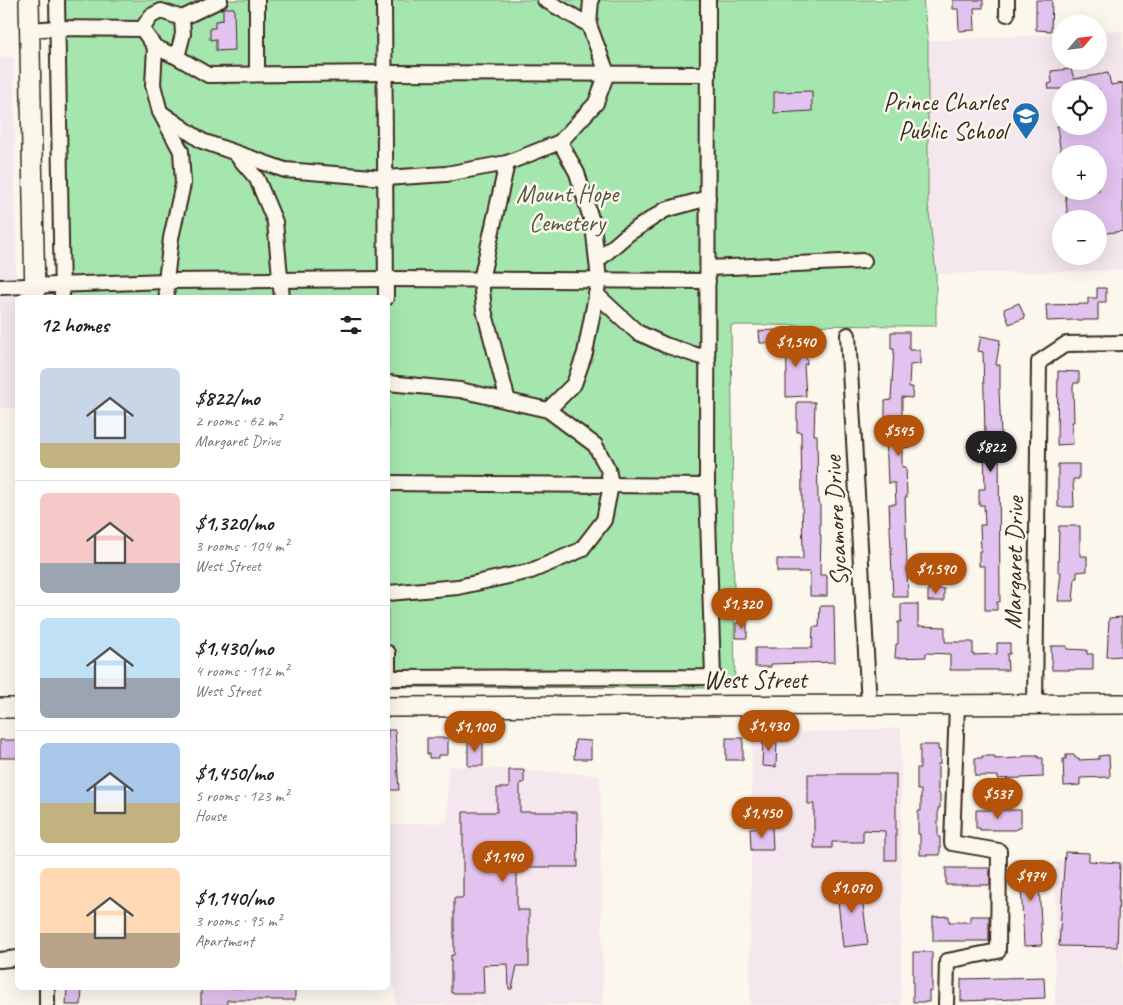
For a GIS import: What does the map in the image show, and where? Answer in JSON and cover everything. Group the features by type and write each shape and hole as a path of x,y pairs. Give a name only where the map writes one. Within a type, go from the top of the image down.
{"main road":[{"path":"29,0 34,291"},
{"name":"West Street","path":"390,707 1123,704"},
{"path":"0,708 15,708"}],"street":[{"path":"57,0 62,291"},
{"path":"142,29 151,16 161,11 182,18 220,0"},
{"path":"257,0 257,74"},
{"path":"384,0 386,295"},
{"path":"545,0 589,25"},
{"path":"160,112 202,140 286,170 385,178 446,174 507,163 560,142 596,103 607,73 589,25 591,0"},
{"path":"390,678 713,677 707,486 708,0"},
{"path":"177,57 183,34 182,18"},
{"path":"29,30 58,28 142,29"},
{"path":"142,29 155,47 208,75 384,73 708,74"},
{"path":"155,47 153,85 160,112 181,151 182,161 183,184 171,238 166,281 167,295"},
{"path":"182,161 202,140"},
{"path":"548,410 574,384 585,353 598,287 593,225 577,173 560,142"},
{"path":"234,152 258,179 275,222 282,295"},
{"path":"507,163 481,280 484,310 508,401"},
{"path":"258,179 267,164"},
{"path":"597,261 628,234 665,210 708,198"},
{"path":"0,287 34,291 62,291 166,281 280,280 481,280 598,287 864,261"},
{"path":"598,287 637,332 666,345 708,359"},
{"name":"Sycamore Drive","path":"848,335 869,705"},
{"name":"Margaret Drive","path":"1035,704 1039,362 1066,344 1123,343"},
{"path":"390,383 460,390 548,410 596,445 608,469 611,485 604,520 581,550 522,573 458,587 390,592"},
{"path":"390,483 707,486"},
{"path":"946,1005 947,961 998,951 999,851 952,843 957,705"},
{"path":"0,960 15,958"},
{"path":"47,990 47,1005"}],"shaded area":[{"name":"Prince Charles Public School","path":"1123,31 1123,270 936,274 928,204 928,41 1052,34 1052,70 1108,70 1108,32"},
{"path":"0,57 14,57 15,408 0,408"},
{"path":"901,728 901,1005 750,1005 752,735"},
{"path":"448,766 600,775 603,1005 396,1005 390,934 390,825 447,822"},
{"path":"1056,860 1123,861 1123,1005 1055,1005"}],"green space":[{"name":"Mount Hope Cemetery","path":"52,0 923,0 928,41 928,204 936,274 936,326 731,325 735,688 390,687 390,295 59,295"}],"building":[{"path":"953,0 983,0 983,8 974,8 975,30 959,31 958,9 953,9"},
{"path":"1036,0 1052,0 1051,31 1036,30"},
{"path":"223,8 234,8 235,50 216,51 216,39 210,40 210,28 215,28 215,21 223,20"},
{"path":"1071,70 1074,79 1108,73 1111,85 1123,83 1123,231 1107,233 1107,210 1067,210 1066,200 1107,200 1107,145 1060,145 1058,135 1107,135 1107,80 1052,80 1052,83 1051,71"},
{"path":"1052,83 1052,89 1049,89 1048,84"},
{"path":"812,91 812,111 774,113 774,92"},
{"path":"1097,288 1106,288 1106,302 1098,302 1098,320 1047,321 1046,305 1088,304 1088,298 1097,298"},
{"path":"1019,303 1025,318 1009,324 1004,309"},
{"path":"775,330 776,343 760,343 759,331"},
{"path":"891,332 909,332 909,350 920,350 920,364 910,365 909,387 913,387 912,398 902,397 902,435 910,435 911,447 902,448 902,467 906,467 908,597 893,597 889,504 896,504 895,483 888,483 886,435 888,435 888,417 885,417 885,401 891,400 894,349 891,349"},
{"path":"981,336 1000,340 996,365 1000,365 1001,435 1001,445 999,448 1000,602 997,602 997,610 985,610 985,566 979,566 979,551 981,551 980,525 985,525 984,505 979,505 979,489 985,489 984,448 977,448 977,435 985,435 983,352 978,351"},
{"path":"786,339 804,339 807,364 804,364 806,396 786,397"},
{"path":"1058,371 1079,372 1079,383 1074,383 1073,387 1073,444 1057,445"},
{"path":"797,402 815,402 814,435 817,435 818,503 820,503 821,535 820,575 827,575 827,596 810,596 810,572 777,572 777,559 803,559 801,432 797,432"},
{"path":"1058,464 1079,464 1079,479 1073,479 1074,507 1058,507"},
{"path":"1059,526 1080,526 1080,556 1087,556 1087,571 1077,572 1077,578 1075,578 1073,601 1058,601 1061,572 1058,572"},
{"path":"928,589 944,589 944,601 928,601"},
{"path":"901,604 918,604 918,626 945,627 945,642 973,642 973,655 997,654 997,643 1010,643 1010,654 1007,654 1008,670 950,670 950,654 926,653 926,657 895,658 896,644 898,644 898,622 901,622"},
{"path":"820,606 834,606 835,662 771,664 771,667 755,667 755,648 812,648 813,627 819,627"},
{"path":"1122,617 1122,656 1107,657 1109,618"},
{"path":"736,623 747,623 747,638 736,638"},
{"path":"1051,646 1067,646 1067,649 1087,650 1087,654 1093,654 1093,670 1052,670"},
{"path":"390,730 395,730 399,790 390,790"},
{"path":"763,737 777,738 776,767 762,766"},
{"path":"427,738 448,738 448,755 438,755 438,758 429,758 429,754 427,754"},
{"path":"726,738 743,738 743,760 726,760"},
{"path":"0,740 15,740 15,758 0,758"},
{"path":"575,740 591,741 591,759 574,759"},
{"path":"468,741 483,741 483,766 468,766"},
{"path":"920,745 938,745 938,750 940,750 940,764 938,764 940,808 938,808 938,837 940,837 940,855 920,855 918,811 921,811 921,790 917,790 917,768 920,768"},
{"path":"1066,755 1075,755 1075,758 1079,758 1079,760 1099,759 1099,756 1109,755 1110,777 1080,778 1080,785 1064,786 1063,759 1066,759"},
{"path":"982,756 995,756 995,759 1038,756 1038,758 1043,758 1043,777 998,779 998,776 975,776 975,758 982,758"},
{"path":"509,770 524,770 524,783 520,783 520,812 577,812 578,867 517,867 517,910 529,910 529,966 517,966 512,989 509,989 508,964 483,965 484,993 451,993 451,955 454,955 454,898 463,898 463,812 497,812 497,788 509,788"},
{"path":"808,774 896,774 896,860 885,860 885,831 863,830 863,842 832,842 832,848 814,848 814,804 808,804"},
{"path":"976,810 1021,810 1021,828 1016,830 980,830 980,828 976,828"},
{"path":"772,827 773,850 751,850 750,828"},
{"path":"1065,852 1089,853 1089,861 1120,863 1117,947 1059,946"},
{"path":"1038,859 1042,945 1024,946 1020,860"},
{"path":"946,868 990,868 990,885 946,885"},
{"path":"860,881 868,944 843,947 836,883"},
{"path":"949,916 949,922 970,922 970,916 989,916 989,941 933,941 933,917"},
{"path":"913,952 932,952 932,991 929,991 929,1002 913,1002"},
{"path":"1044,977 1045,998 961,1001 961,979"},
{"path":"67,990 82,990 81,1005 66,1005"},
{"path":"201,990 295,990 295,1000 227,1000 227,1005 201,1005"}],"place":[{"name":"Prince Charles Public School","path":"1026,140"}]}
